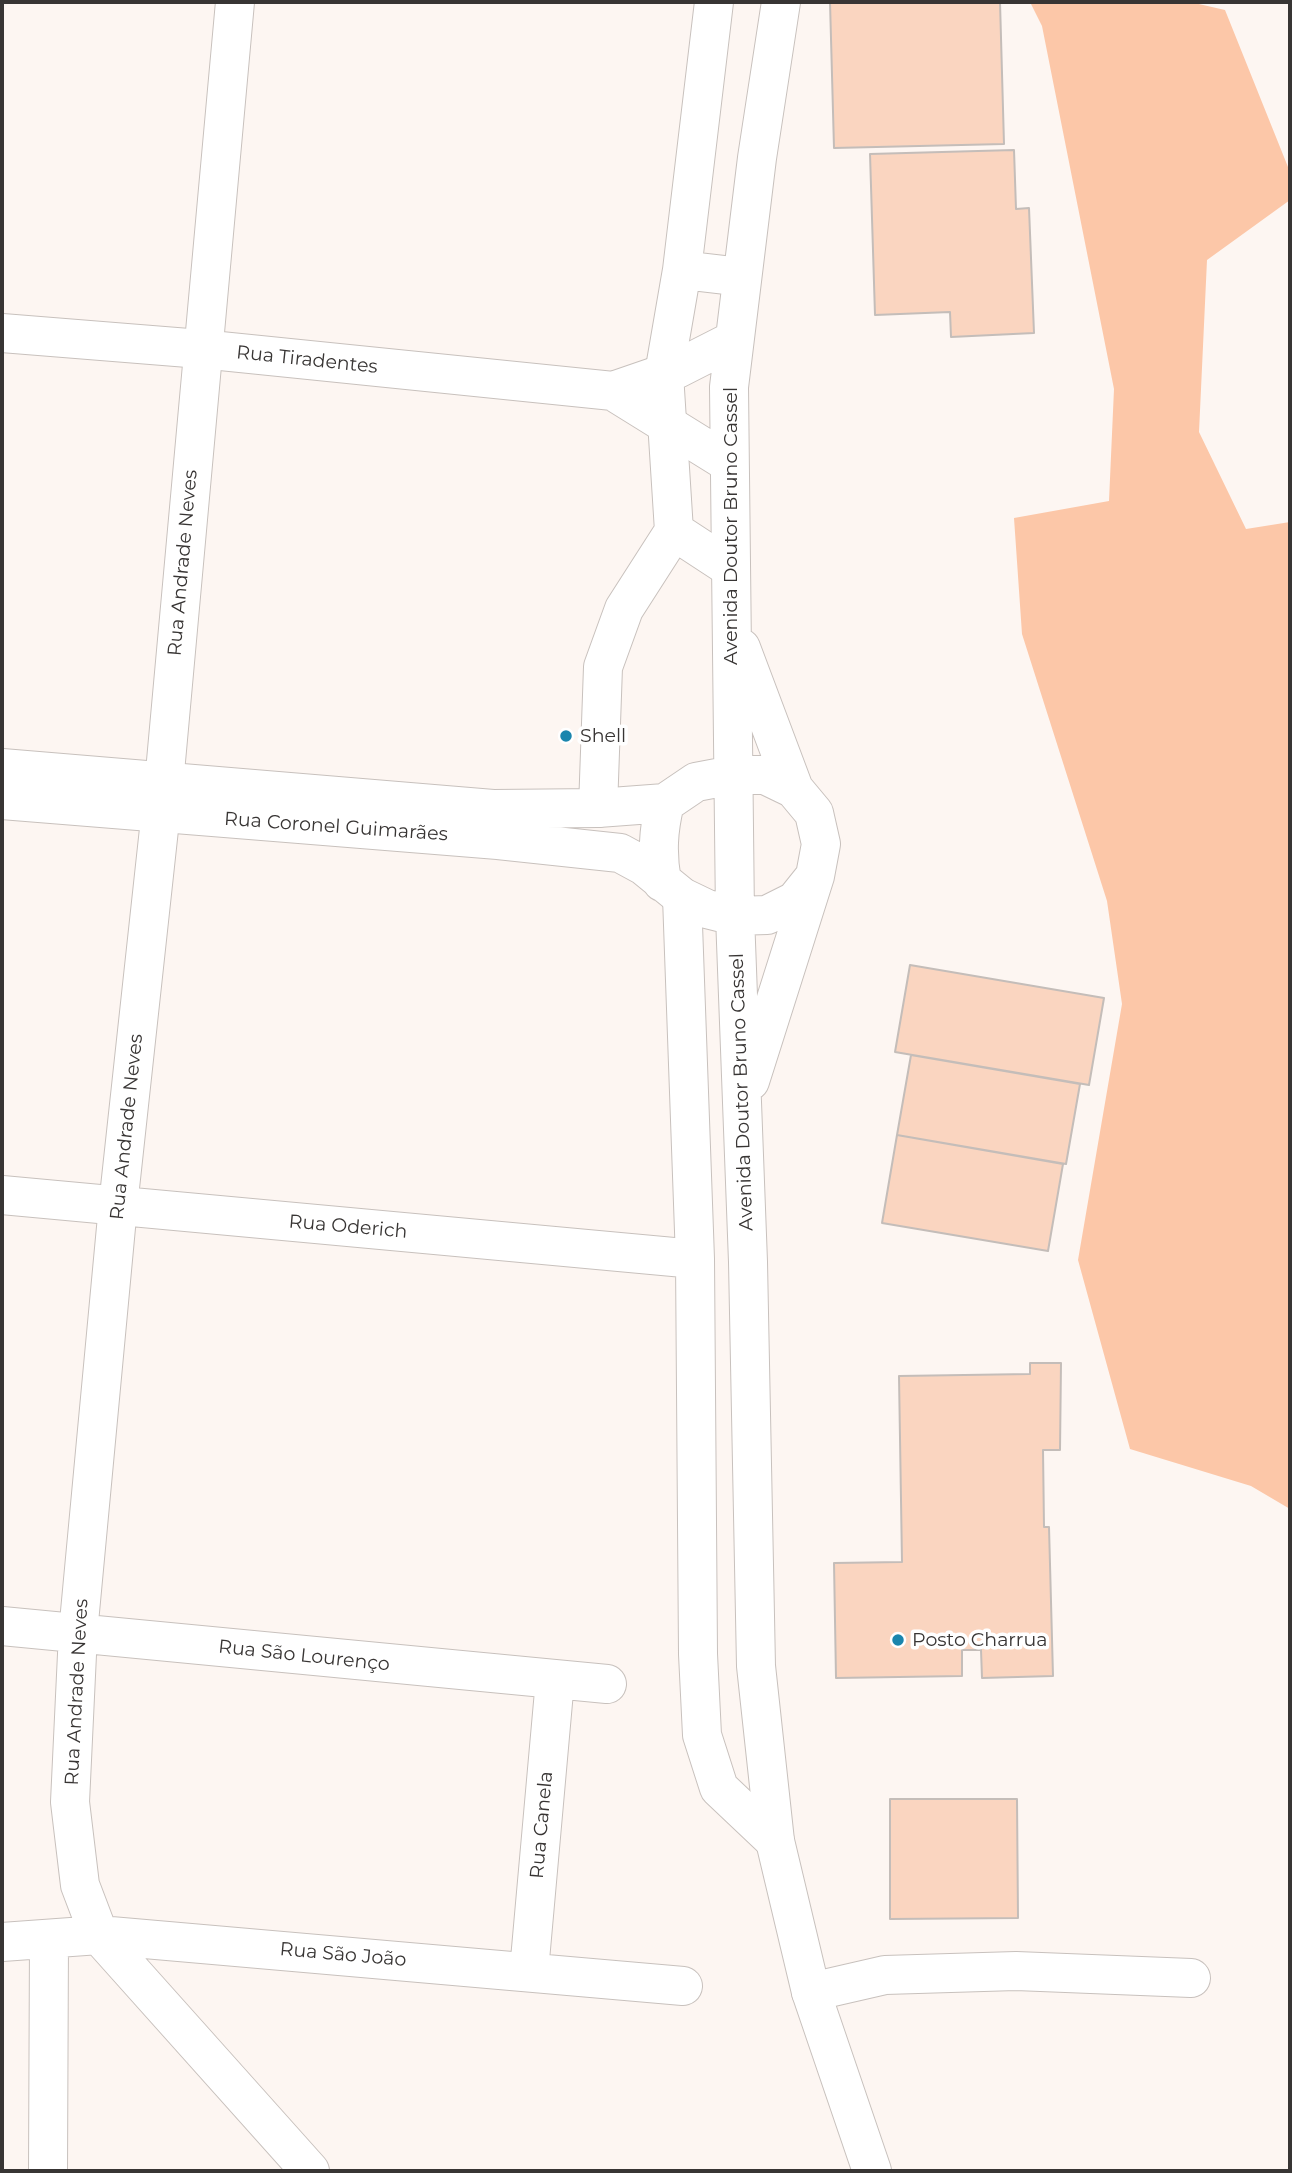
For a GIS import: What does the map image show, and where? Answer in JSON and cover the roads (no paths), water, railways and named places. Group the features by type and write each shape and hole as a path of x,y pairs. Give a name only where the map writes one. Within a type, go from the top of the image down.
{"street":[{"name":"Rua Andrade Neves","path":"235,2 201,349 163,799 118,1206 78,1633 71,1802 80,1885 99,1935 310,2171"},
{"path":"598,808 603,667 624,609 674,531 664,374 682,270 714,2"},
{"name":"Avenida Doutor Bruno Cassel","path":"781,2 729,387 735,916 756,1667 775,1842 811,1992 872,2171"},
{"path":"682,270 742,277"},
{"name":"Rua Tiradentes","path":"2,333 201,349 613,391 664,374 734,340"},
{"name":"Rua Tiradentes","path":"613,391 729,463"},
{"path":"674,531 729,567"},
{"path":"730,617 794,789 814,813 821,844 815,876 742,1106"},
{"name":"Rua Coronel Guimarães","path":"2,768 163,799 620,853 644,866 672,890 707,909 735,916 767,915 795,901 815,876"},
{"name":"Rua Coronel Guimarães","path":"2,800 163,799 493,809 598,808 665,803 696,782 733,775 765,775 794,789"},
{"path":"665,803 658,829 657,856 672,890 695,1259 698,1654 702,1735 719,1788 775,1842"},
{"name":"Rua Oderich","path":"2,1195 695,1259"},
{"name":"Rua São Lourenço","path":"2,1626 607,1684"},
{"name":"Rua Canela","path":"529,1971 555,1680"},
{"name":"Rua São João","path":"2,1942 99,1935 683,1986"},
{"path":"48,2171 50,1940"},
{"path":"811,1992 885,1975 1016,1971 1191,1978"}],"place":[{"name":"Shell","path":"566,736"},
{"name":"Posto Charrua","path":"898,1640"}]}
